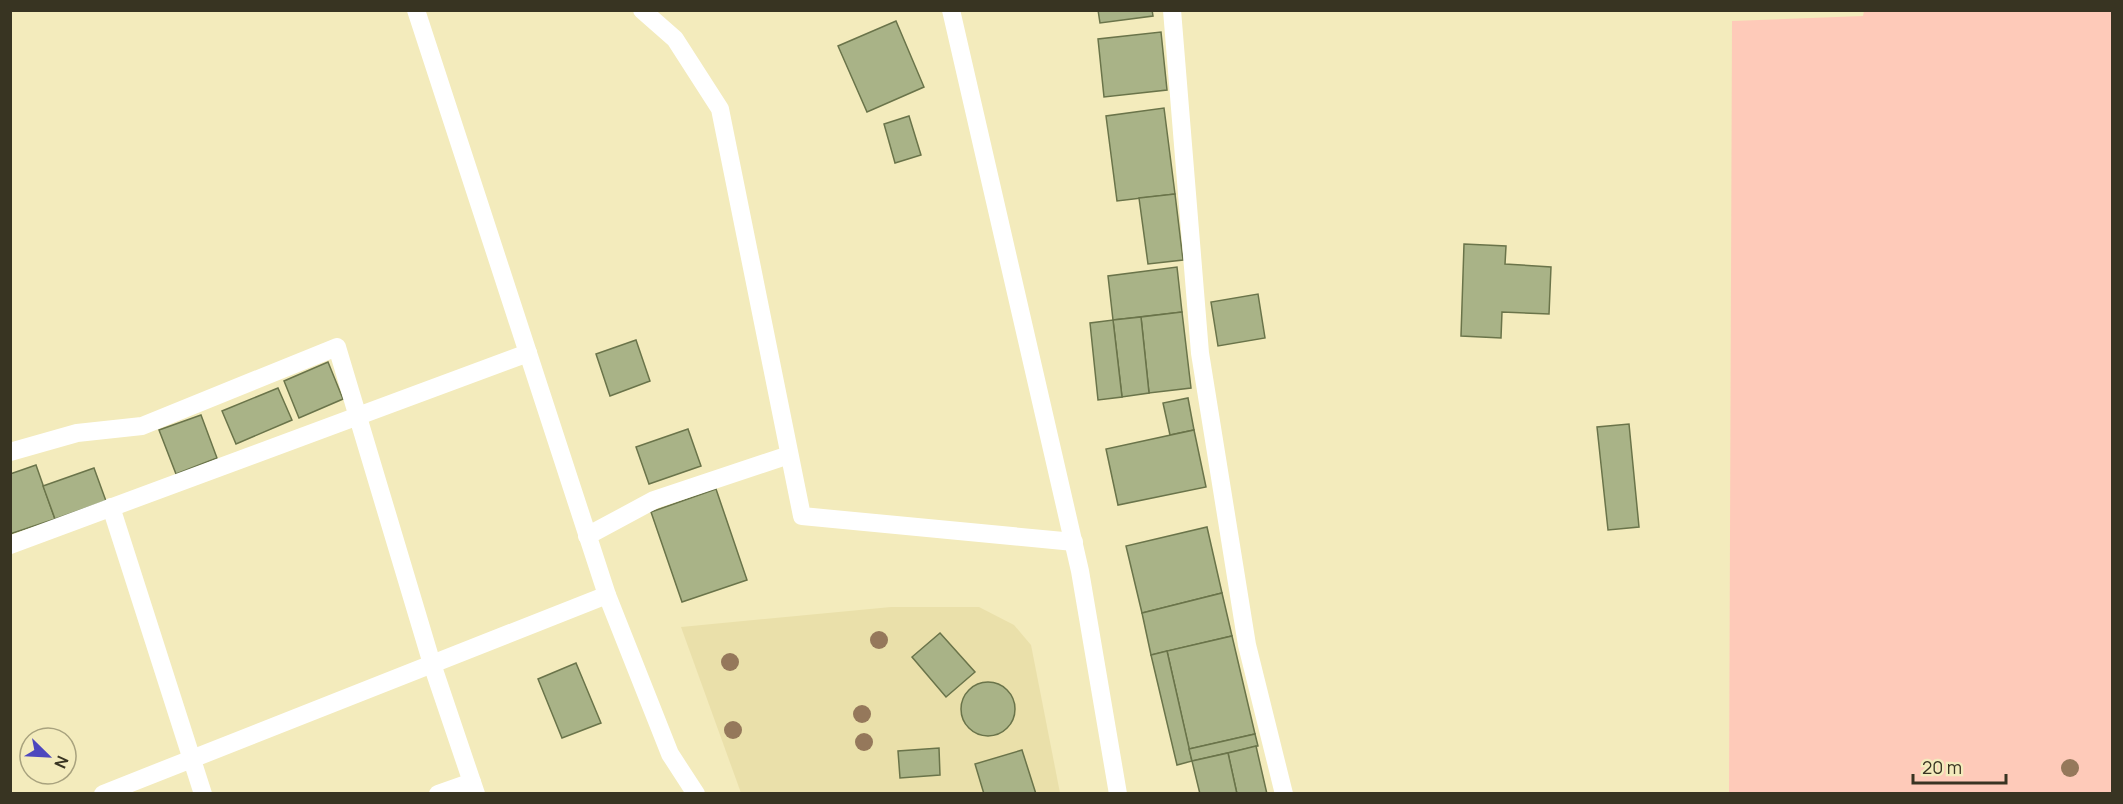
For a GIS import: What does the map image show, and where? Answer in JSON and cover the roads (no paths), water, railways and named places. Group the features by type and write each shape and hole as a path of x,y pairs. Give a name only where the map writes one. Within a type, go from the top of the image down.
{"lane":[{"path":"416,10 607,595 670,754 696,794"},
{"path":"642,10 675,39 720,109 802,516 1074,542"},
{"path":"951,10 1074,542 1118,794"},
{"path":"1172,10 1200,353 1247,645 1284,794"},
{"path":"10,452 77,433 142,426 337,347 432,664 474,788 438,794"},
{"path":"10,544 528,353"},
{"path":"587,536 654,500 789,455"},
{"path":"111,507 204,794"},
{"path":"103,794 607,595"}]}
